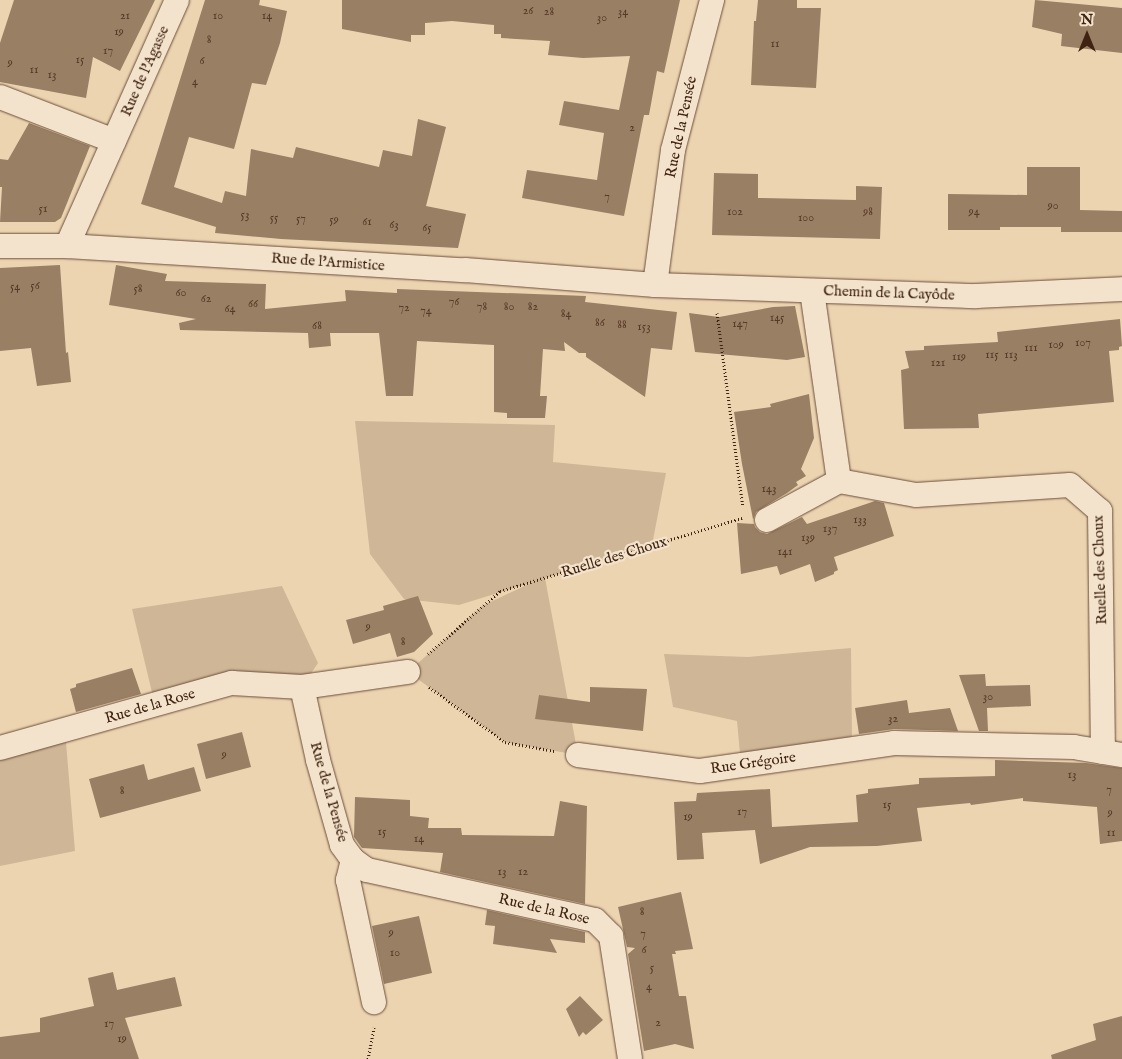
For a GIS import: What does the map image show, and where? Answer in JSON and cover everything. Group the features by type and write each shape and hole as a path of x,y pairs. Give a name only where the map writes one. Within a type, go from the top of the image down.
{"street":[{"name":"Rue de l'Agasse","path":"66,246 177,0"},
{"name":"Rue de la Pensée","path":"655,285 673,150 712,0"},
{"path":"0,97 114,141"},
{"name":"Rue de l'Armistice","path":"0,246 66,246 465,270 655,285"},
{"name":"Chemin de la Cayôde","path":"655,285 976,296 1122,289"},
{"path":"767,520 839,481 812,291"},
{"name":"Ruelle des Choux","path":"839,481 916,496 1070,485 1100,511 1113,753"},
{"path":"302,687 408,672"},
{"name":"Rue de la Rose","path":"0,748 232,683 302,687"},
{"name":"Rue de la Pensée","path":"302,687 318,760 342,845 353,860 348,880 374,1002"},
{"name":"Rue Grégoire","path":"578,755 700,771 894,744 1074,747 1113,753"},
{"name":"Rue de la Rose","path":"353,860 367,870 595,920 610,936 630,1059"}],"path":[{"path":"714,287 744,511 742,518"},
{"name":"Ruelle des Choux","path":"408,672 500,591 742,518 767,520"},
{"path":"408,672 505,742 578,755"},
{"path":"368,1059 373,1036 374,1002"}],"shaded area":[{"path":"355,421 555,425 553,462 666,473 652,545 545,578 578,755 505,742 408,672 482,606 533,582 459,605 404,599 370,554"},
{"path":"282,586 318,663 302,687 232,683 155,705 132,609"},
{"path":"851,648 852,738 740,754 737,721 673,707 664,654 748,657"},
{"path":"65,730 75,851 0,866 0,747"}],"building":[{"path":"14,0 155,0 120,71 93,57 86,98 0,82 0,43"},
{"path":"205,0 260,0 259,5 287,11 280,43 266,85 252,83 234,149 189,137 174,187 222,203 225,191 246,196 251,149 293,158 296,147 379,167 383,150 412,156 418,119 446,127 426,206 466,214 458,248 281,239 215,233 216,227 141,204"},
{"path":"342,0 680,0 664,73 657,71 649,115 644,115 624,216 522,198 527,170 597,180 604,133 559,125 564,101 619,110 630,56 583,58 548,55 550,41 501,38 501,34 494,34 494,25 452,21 425,23 425,35 411,35 411,42 342,29"},
{"path":"758,0 797,0 797,8 821,8 816,88 751,85 754,21 756,21"},
{"path":"1035,0 1122,8 1122,53 1061,46 1062,34 1032,27"},
{"path":"29,123 90,146 61,218 55,222 0,222 2,187 0,187 0,159 8,160"},
{"path":"1027,167 1080,167 1080,210 1122,211 1122,232 1061,232 1061,227 1000,227 1000,230 948,230 948,194 1027,195"},
{"path":"714,173 758,174 758,198 856,200 856,186 882,187 880,239 712,235"},
{"path":"60,265 66,353 68,352 71,382 37,386 31,348 0,351 0,268"},
{"path":"116,265 167,274 165,281 266,284 265,309 346,301 345,290 397,293 397,289 586,296 585,302 677,312 672,350 651,348 645,397 586,357 586,353 579,353 564,342 565,351 543,349 540,396 547,396 545,418 507,418 507,413 494,412 494,345 417,341 413,396 386,396 379,333 330,333 331,346 309,348 308,333 180,330 179,323 196,319 109,305"},
{"path":"795,306 805,357 787,360 695,352 689,313 719,317 773,307"},
{"path":"1120,319 1122,346 1119,347 1119,350 1109,351 1114,402 978,414 979,428 904,429 901,370 909,368 905,351 924,350 924,346 998,342 997,332"},
{"path":"809,394 814,438 801,469 806,476 796,482 798,485 787,493 756,512 753,520 734,412 771,407 770,404"},
{"path":"875,501 884,503 894,536 834,557 838,570 834,574 815,582 810,564 780,575 777,566 741,574 737,523 754,524 754,522 755,527 760,532 767,534 802,517 807,524"},
{"path":"418,596 433,634 414,652 397,657 390,633 353,644 346,620 384,610 383,606"},
{"path":"132,668 141,694 76,712 70,689 76,687 76,684"},
{"path":"985,674 986,686 1030,685 1031,706 987,708 988,731 979,731 959,675"},
{"path":"590,687 647,689 643,731 535,719 539,695 590,702"},
{"path":"907,700 909,713 950,708 958,731 894,729 859,734 855,708"},
{"path":"242,732 251,767 206,779 197,744"},
{"path":"995,760 1086,763 1122,768 1122,841 1100,844 1097,807 1023,801 1023,798 971,805 970,803 917,808 922,841 877,846 810,847 760,864 755,830 702,833 704,859 677,860 674,802 696,801 697,793 770,789 772,827 858,822 856,795 868,793 868,789 919,784 919,778 995,776"},
{"path":"144,764 148,780 194,767 201,791 100,818 89,779"},
{"path":"355,797 410,800 410,816 429,818 428,828 461,828 462,835 554,836 560,801 587,806 585,904 440,872 443,853 362,848 354,837"},
{"path":"681,892 693,949 675,951 676,954 672,954 679,996 686,996 694,1049 675,1044 644,1051 628,954 635,948 627,947 618,907"},
{"path":"487,910 585,932 585,943 550,939 557,953 493,944 495,926 485,925"},
{"path":"419,916 432,973 384,984 372,926"},
{"path":"113,972 117,990 175,977 182,1006 125,1018 139,1059 0,1059 0,1037 40,1032 40,1018 94,1006 88,978"},
{"path":"580,996 603,1020 586,1035 583,1032 579,1037 566,1009"},
{"path":"1122,1016 1122,1059 1052,1059 1051,1055 1096,1040 1093,1024"}]}
